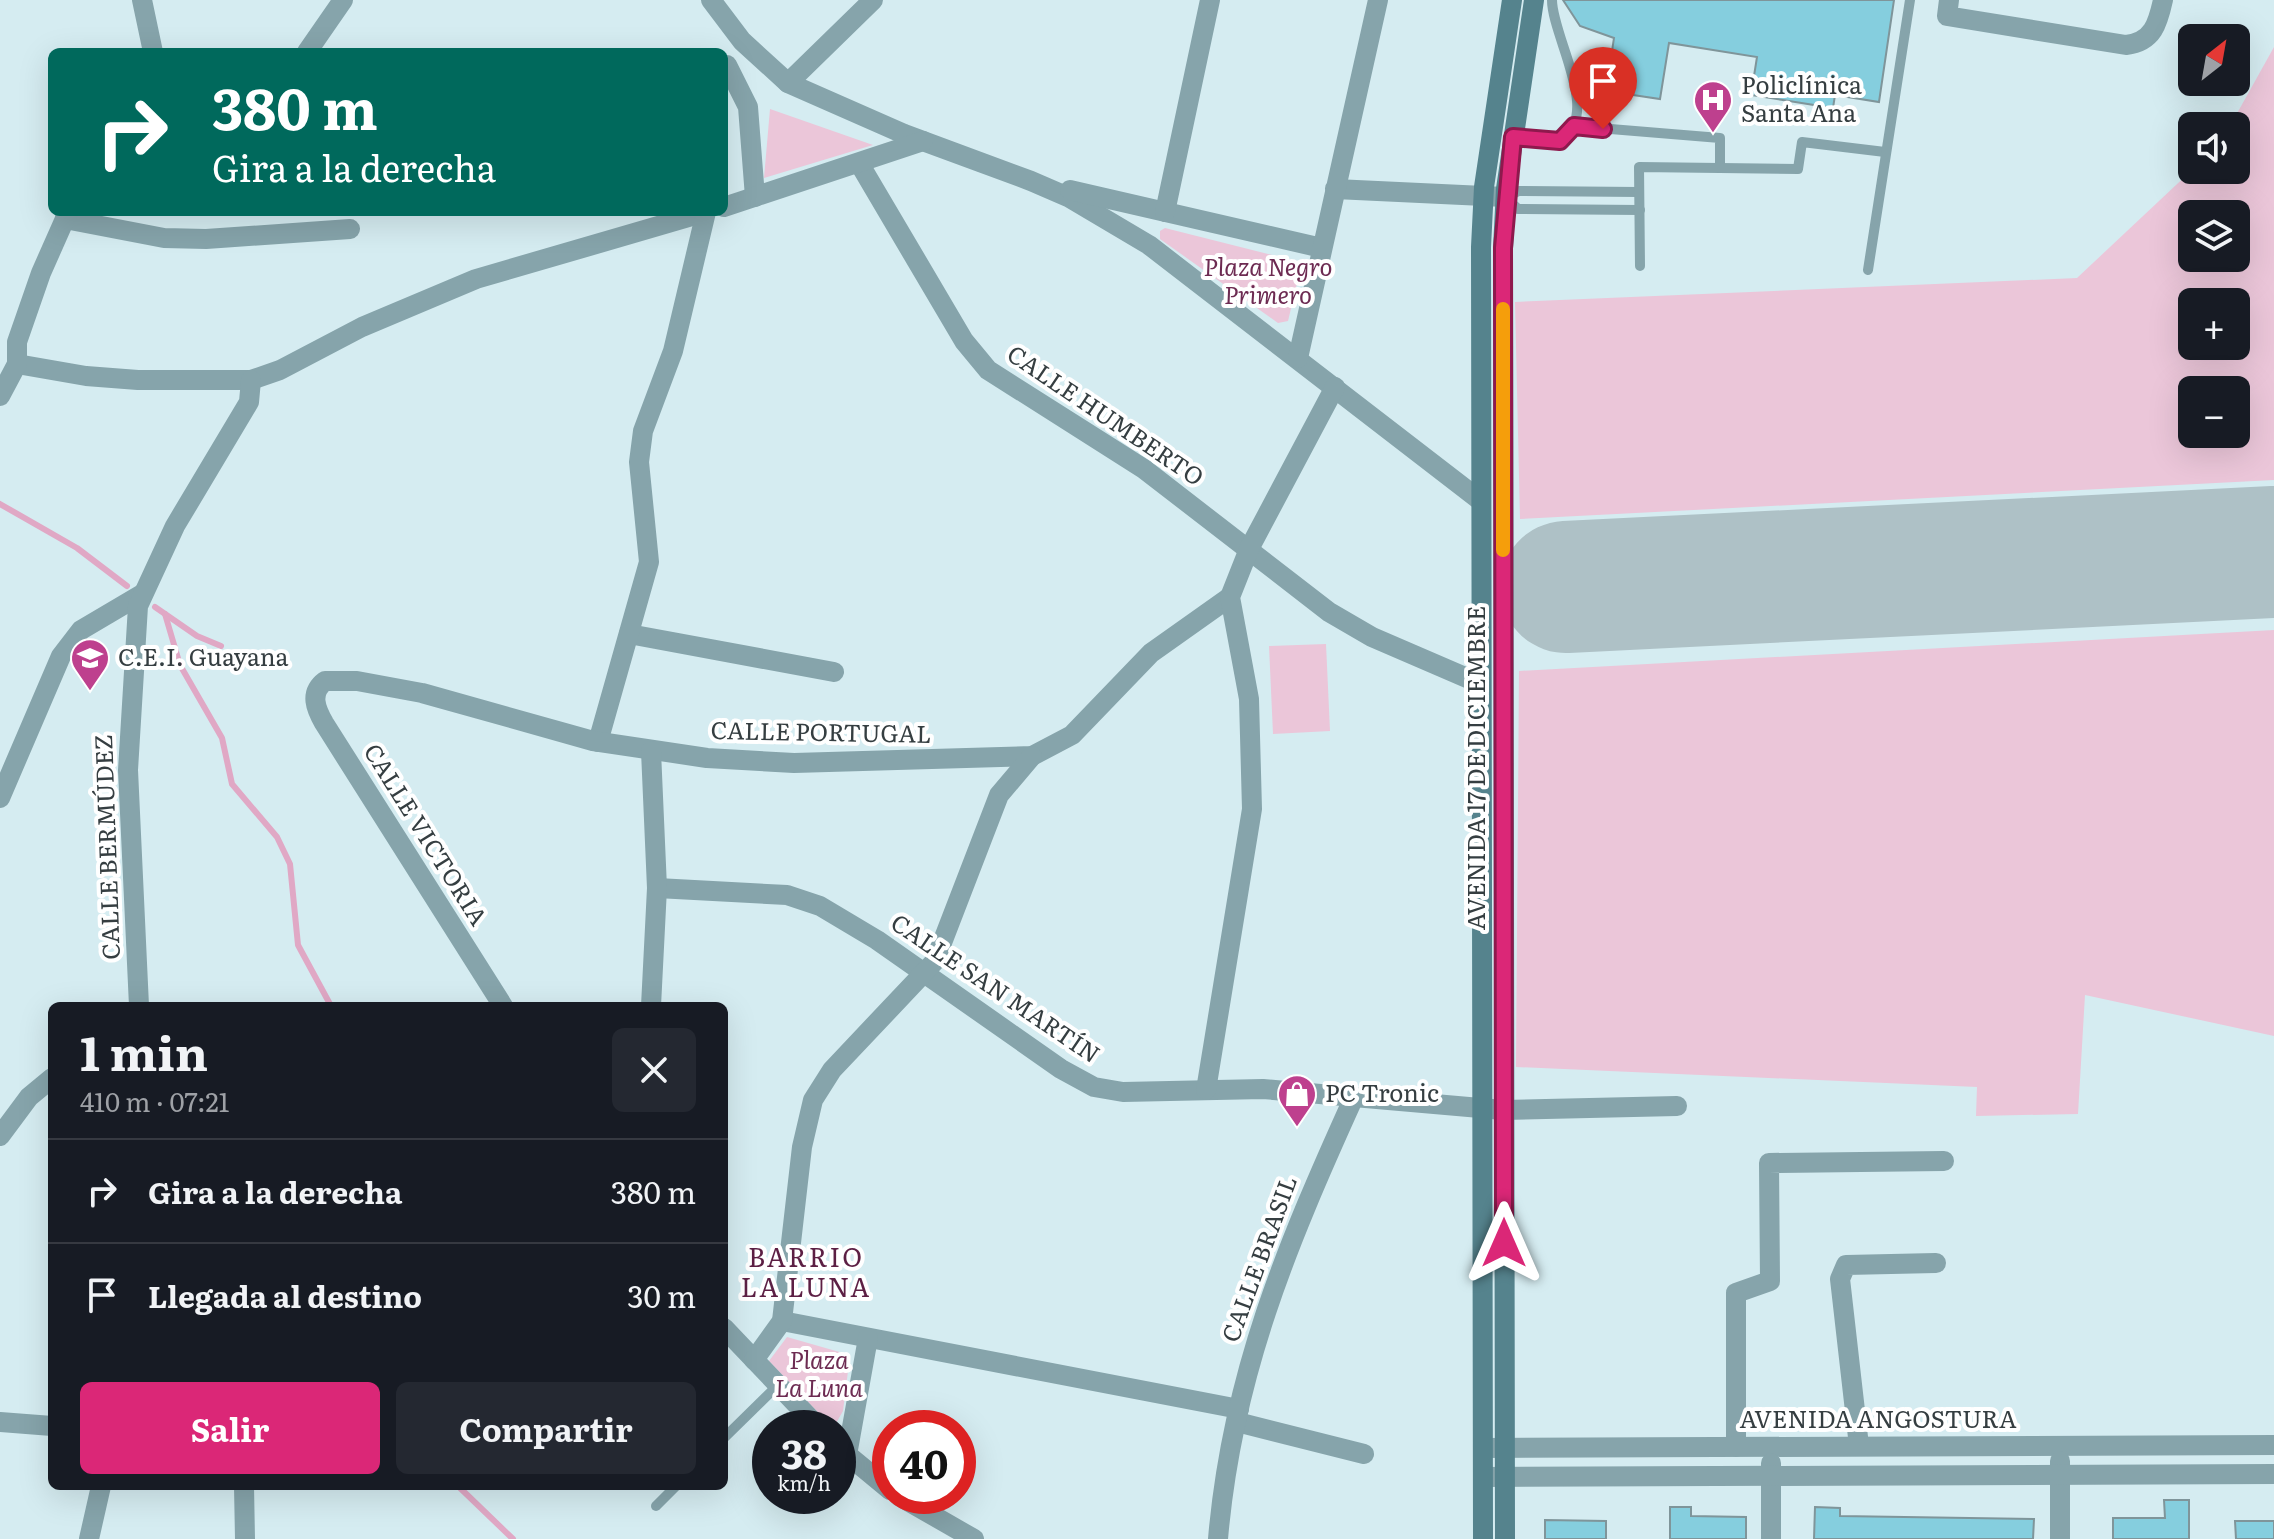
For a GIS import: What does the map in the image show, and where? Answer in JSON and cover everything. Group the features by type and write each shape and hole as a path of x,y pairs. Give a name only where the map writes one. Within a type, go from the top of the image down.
{"street":[{"path":"142,0 152,48"},
{"path":"310,48 343,0"},
{"path":"711,0 758,58 788,83 923,141 1031,181 1081,204 1149,245 1481,501"},
{"path":"788,83 873,0"},
{"path":"1165,212 1210,0"},
{"path":"1298,358 1378,0"},
{"name":"AVENIDA 17 DE DICIEMBRE","path":"1483,1539 1481,501 1484,196 1512,0"},
{"name":"AVENIDA 17 DE DICIEMBRE","path":"1505,1539 1505,197 1534,0"},
{"path":"1948,8 2126,45 2138,43 2153,32 2163,0"},
{"path":"728,64 758,58"},
{"path":"728,70 748,107 755,197"},
{"path":"728,206 923,141"},
{"name":"CALLE HUMBERTO","path":"859,163 977,360 1004,382 1134,462 1329,612 1372,637 1481,684"},
{"path":"1031,181 1322,248"},
{"path":"1335,189 1505,197"},
{"path":"0,396 17,364 20,333 66,216"},
{"path":"70,216 164,238 206,239 350,229"},
{"path":"17,364 86,376 138,380 251,380 280,370 362,327 476,279 692,216"},
{"path":"598,742 649,562 640,447 684,311 705,216"},
{"name":"CALLE BERMÚDEZ","path":"139,1002 128,770 142,594 175,526 249,402 251,380"},
{"path":"1206,1090 1252,809 1249,699 1230,597 1249,549 1335,387"},
{"path":"0,798 61,656 74,635 142,594"},
{"name":"CALLE PORTUGAL","path":"317,688 331,679 357,681 435,696 598,742 651,751 794,763 1032,756 1072,735 1151,653 1230,597"},
{"path":"629,634 834,672"},
{"name":"CALLE VICTORIA","path":"317,688 316,705 324,723 500,1002"},
{"path":"651,751 657,888 651,1002"},
{"path":"754,1360 782,1321 802,1147 813,1100 832,1070 925,975 941,948 999,795 1032,756"},
{"name":"CALLE SAN MARTÍN","path":"657,888 804,899 877,940 1085,1083 1123,1092 1263,1089 1503,1110 1677,1106"},
{"path":"0,1136 29,1097 48,1081"},
{"name":"CALLE BRASIL","path":"1218,1539 1238,1415 1269,1295 1354,1097"},
{"path":"1736,1447 1736,1293 1770,1281 1769,1163 1944,1161"},
{"path":"1859,1446 1840,1279 1846,1265 1936,1263"},
{"path":"782,1321 1238,1415 1364,1454"},
{"path":"728,1332 802,1410"},
{"path":"851,1410 868,1338"},
{"path":"0,1422 48,1426"},
{"path":"2060,1445 2060,1539"},
{"name":"AVENIDA ANGOSTURA","path":"1483,1448 2274,1445"},
{"path":"1771,1447 1771,1539"},
{"path":"856,1462 872,1475"},
{"path":"1483,1477 2274,1474"},
{"path":"89,1539 100,1490"},
{"path":"244,1490 245,1539"},
{"path":"930,1514 974,1539"}],"lane":[{"path":"1513,137 1560,141 1574,126 1576,87 1554,20 1552,0"},
{"path":"1868,270 1910,0"},
{"path":"1574,126 1720,138 1720,168"},
{"path":"1640,266 1639,167 1798,169 1802,142 1885,152"},
{"path":"1639,192 1519,191 1505,197 1518,209 1640,210"},
{"path":"728,1434 778,1385"},
{"path":"656,1506 672,1490"}],"green space":[{"path":"2274,47 2274,480 1520,519 1515,302 2077,278 2178,183 2250,184 2250,112 2238,112 2247,96 2250,96 2250,90"},
{"path":"770,109 873,145 764,178"},
{"name":"Plaza Negro Primero","path":"1165,228 1296,261 1300,271 1288,321 1278,323 1160,239 1160,231"},
{"path":"2274,630 2274,1036 2085,995 2078,1114 1976,1116 1977,1087 1516,1067 1519,671"},
{"path":"1326,644 1330,731 1273,734 1269,646"},
{"name":"Plaza La Luna","path":"787,1337 850,1355 843,1410 816,1410 769,1361"}],"building":[{"path":"1563,0 1894,0 1879,102 1835,95 1833,108 1751,95 1757,57 1669,43 1660,99 1606,91 1614,38 1580,26"},
{"path":"2164,1500 2189,1500 2189,1539 2113,1539 2113,1518 2165,1518"},
{"path":"1670,1507 1691,1507 1691,1516 1746,1517 1746,1539 1670,1539"},
{"path":"1815,1507 1840,1508 1840,1516 2034,1519 2033,1539 1814,1539"},
{"path":"1545,1520 1606,1521 1606,1539 1545,1539"},
{"path":"2235,1521 2274,1521 2274,1539 2236,1539"}],"waterway":[{"path":"0,504 77,548 127,586"},
{"path":"155,607 197,636 221,646"},
{"path":"165,614 180,665 222,738 232,784 277,837 290,864 298,945 329,1002"},
{"path":"462,1490 513,1539"}],"runway":[{"path":"1566,587 2274,552"}],"slow traffic":[{"path":"1503,309 1503,550"}],"place":[{"name":"Policlínica Santa Ana","path":"1713,134"},
{"name":"C.E.I. Guayana","path":"90,692"},
{"name":"PC Tronic","path":"1297,1128"}],"district":[{"name":"BARRIO LA LUNA","path":"806,1273"}],"route":[{"path":"1504,1243 1503,248 1506,189 1513,137 1560,141 1574,126 1603,129"}]}
